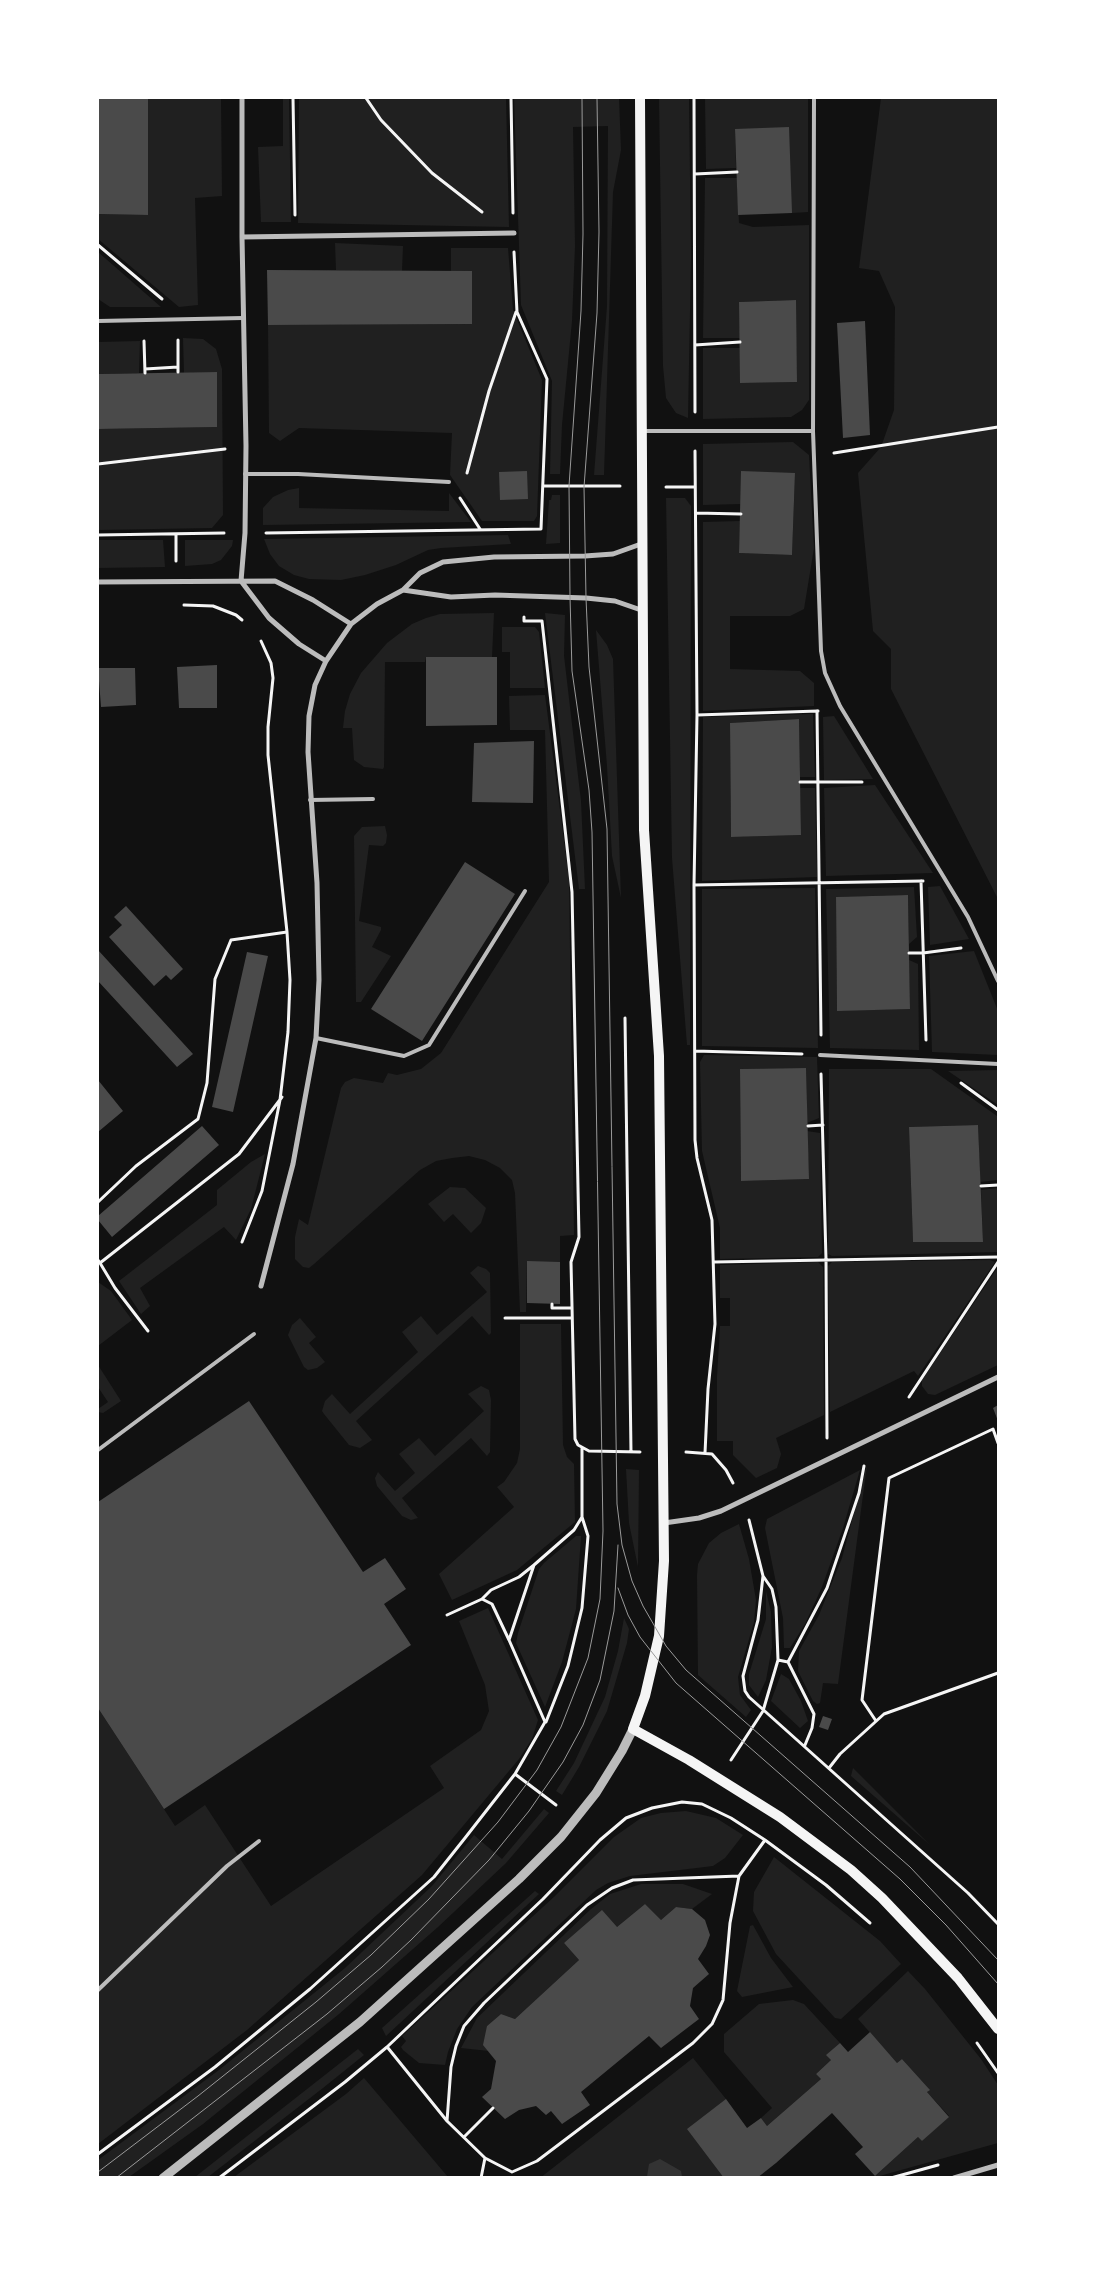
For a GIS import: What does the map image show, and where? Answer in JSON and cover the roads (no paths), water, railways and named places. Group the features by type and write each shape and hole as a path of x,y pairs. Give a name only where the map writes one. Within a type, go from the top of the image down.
{"main road":[{"path":"640,98 645,869 659,1056 664,1523 663,1604 659,1636 647,1688 633,1729 689,1760 780,1816 851,1870 882,1898 958,1978 998,2029"}],"street":[{"path":"242,98 242,237 246,446 245,533 241,581 269,618 299,644 326,661"},
{"path":"242,237 514,233"},
{"path":"261,1286 293,1164 316,1038 318,980 317,883 308,752 309,716 315,685 326,661 351,624 377,604 403,590 420,573 443,562 494,557 525,558 613,554 642,544"},
{"path":"98,582 275,581 313,600 351,624"},
{"path":"403,590 451,597 570,597 615,601 642,610"},
{"path":"664,1523 699,1518 742,1502 998,1377"},
{"path":"163,2178 360,2022 519,1879 561,1837 596,1793 633,1729"},
{"path":"954,2178 998,2165"}],"lane":[{"path":"814,98 813,431 821,651 825,673 840,706 968,917 998,981"},
{"path":"98,321 243,318"},
{"path":"643,431 813,431"},
{"path":"245,474 298,474 450,482"},
{"path":"310,800 373,799"},
{"path":"316,1038 404,1056 428,1045 525,891"},
{"path":"820,1055 998,1064"},
{"path":"98,1450 254,1334"},
{"path":"98,1990 227,1866 259,1841"}],"tram line":[{"path":"98,2172 198,2096 316,2002 371,1955 429,1899 498,1822 537,1770 561,1727 588,1658 600,1599 603,1531 592,832 589,790 572,671 570,597 569,486 581,311 583,234 582,98"},
{"path":"597,98 599,232 597,313 584,487 589,667 607,829 617,1504 622,1545 632,1581 643,1606 666,1646 686,1670 910,1867 998,1960"},
{"path":"116,2178 327,2014 382,1967 489,1860 529,1811 563,1762 583,1725 600,1680 614,1611 618,1545"},
{"path":"618,1588 628,1615 640,1637 676,1683 900,1879 946,1925 998,1984"}]}
